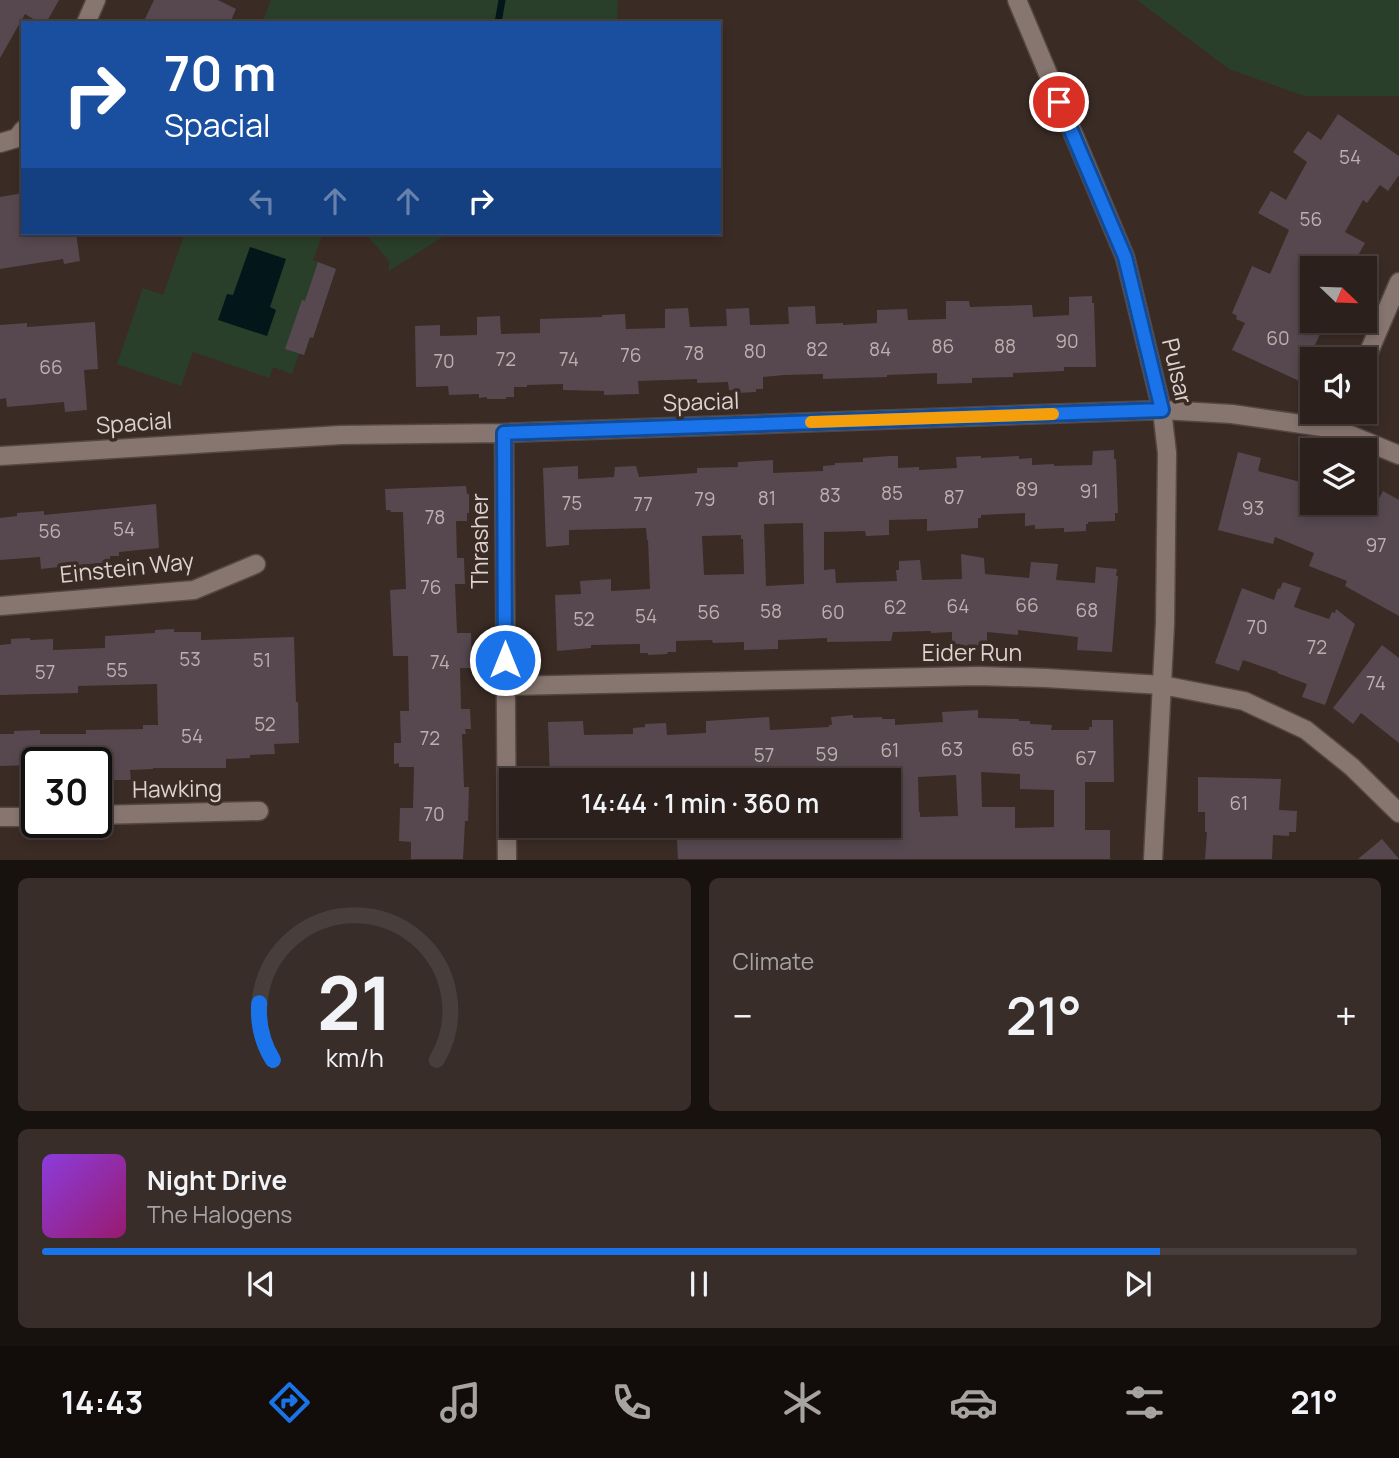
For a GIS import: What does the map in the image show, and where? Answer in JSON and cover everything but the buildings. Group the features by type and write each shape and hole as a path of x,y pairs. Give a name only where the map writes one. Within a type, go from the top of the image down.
{"street":[{"path":"87,21 96,0"},
{"name":"Pulsar","path":"1017,0 1125,257 1162,410 1167,453 1165,624 1153,859"},
{"path":"0,143 17,138 21,133"},
{"path":"1371,347 1399,282"},
{"name":"Spacial","path":"0,456 341,435 504,433 1162,410 1232,414 1336,429 1399,455"},
{"path":"1336,429 1338,424"},
{"name":"Thrasher","path":"504,433 507,859"},
{"name":"Einstein Way","path":"0,606 194,590 256,564"},
{"name":"Eider Run","path":"505,686 979,676 1162,685 1244,701 1306,730 1352,767 1399,813"},
{"name":"Hawking","path":"112,815 259,811"},
{"path":"0,817 21,817"}],"green space":[{"path":"271,0 618,0 617,21 263,21"},
{"path":"1137,0 1399,0 1399,96 1304,96 1229,69"},
{"path":"184,235 322,235 313,260 336,269 313,338 310,338 304,355 299,354 292,374 273,367 269,378 193,352 181,386 117,364 143,288 163,295"},
{"path":"367,235 446,235 389,271 389,261"}],"shaded area":[{"path":"250,247 286,259 270,307 276,310 267,336 218,320 227,294 233,295"}],"waterway":[{"path":"498,21 502,0"}],"slow traffic":[{"path":"811,422 1053,414"}],"route":[{"path":"505,660 504,433 1162,410 1125,257 1059,102"}]}
